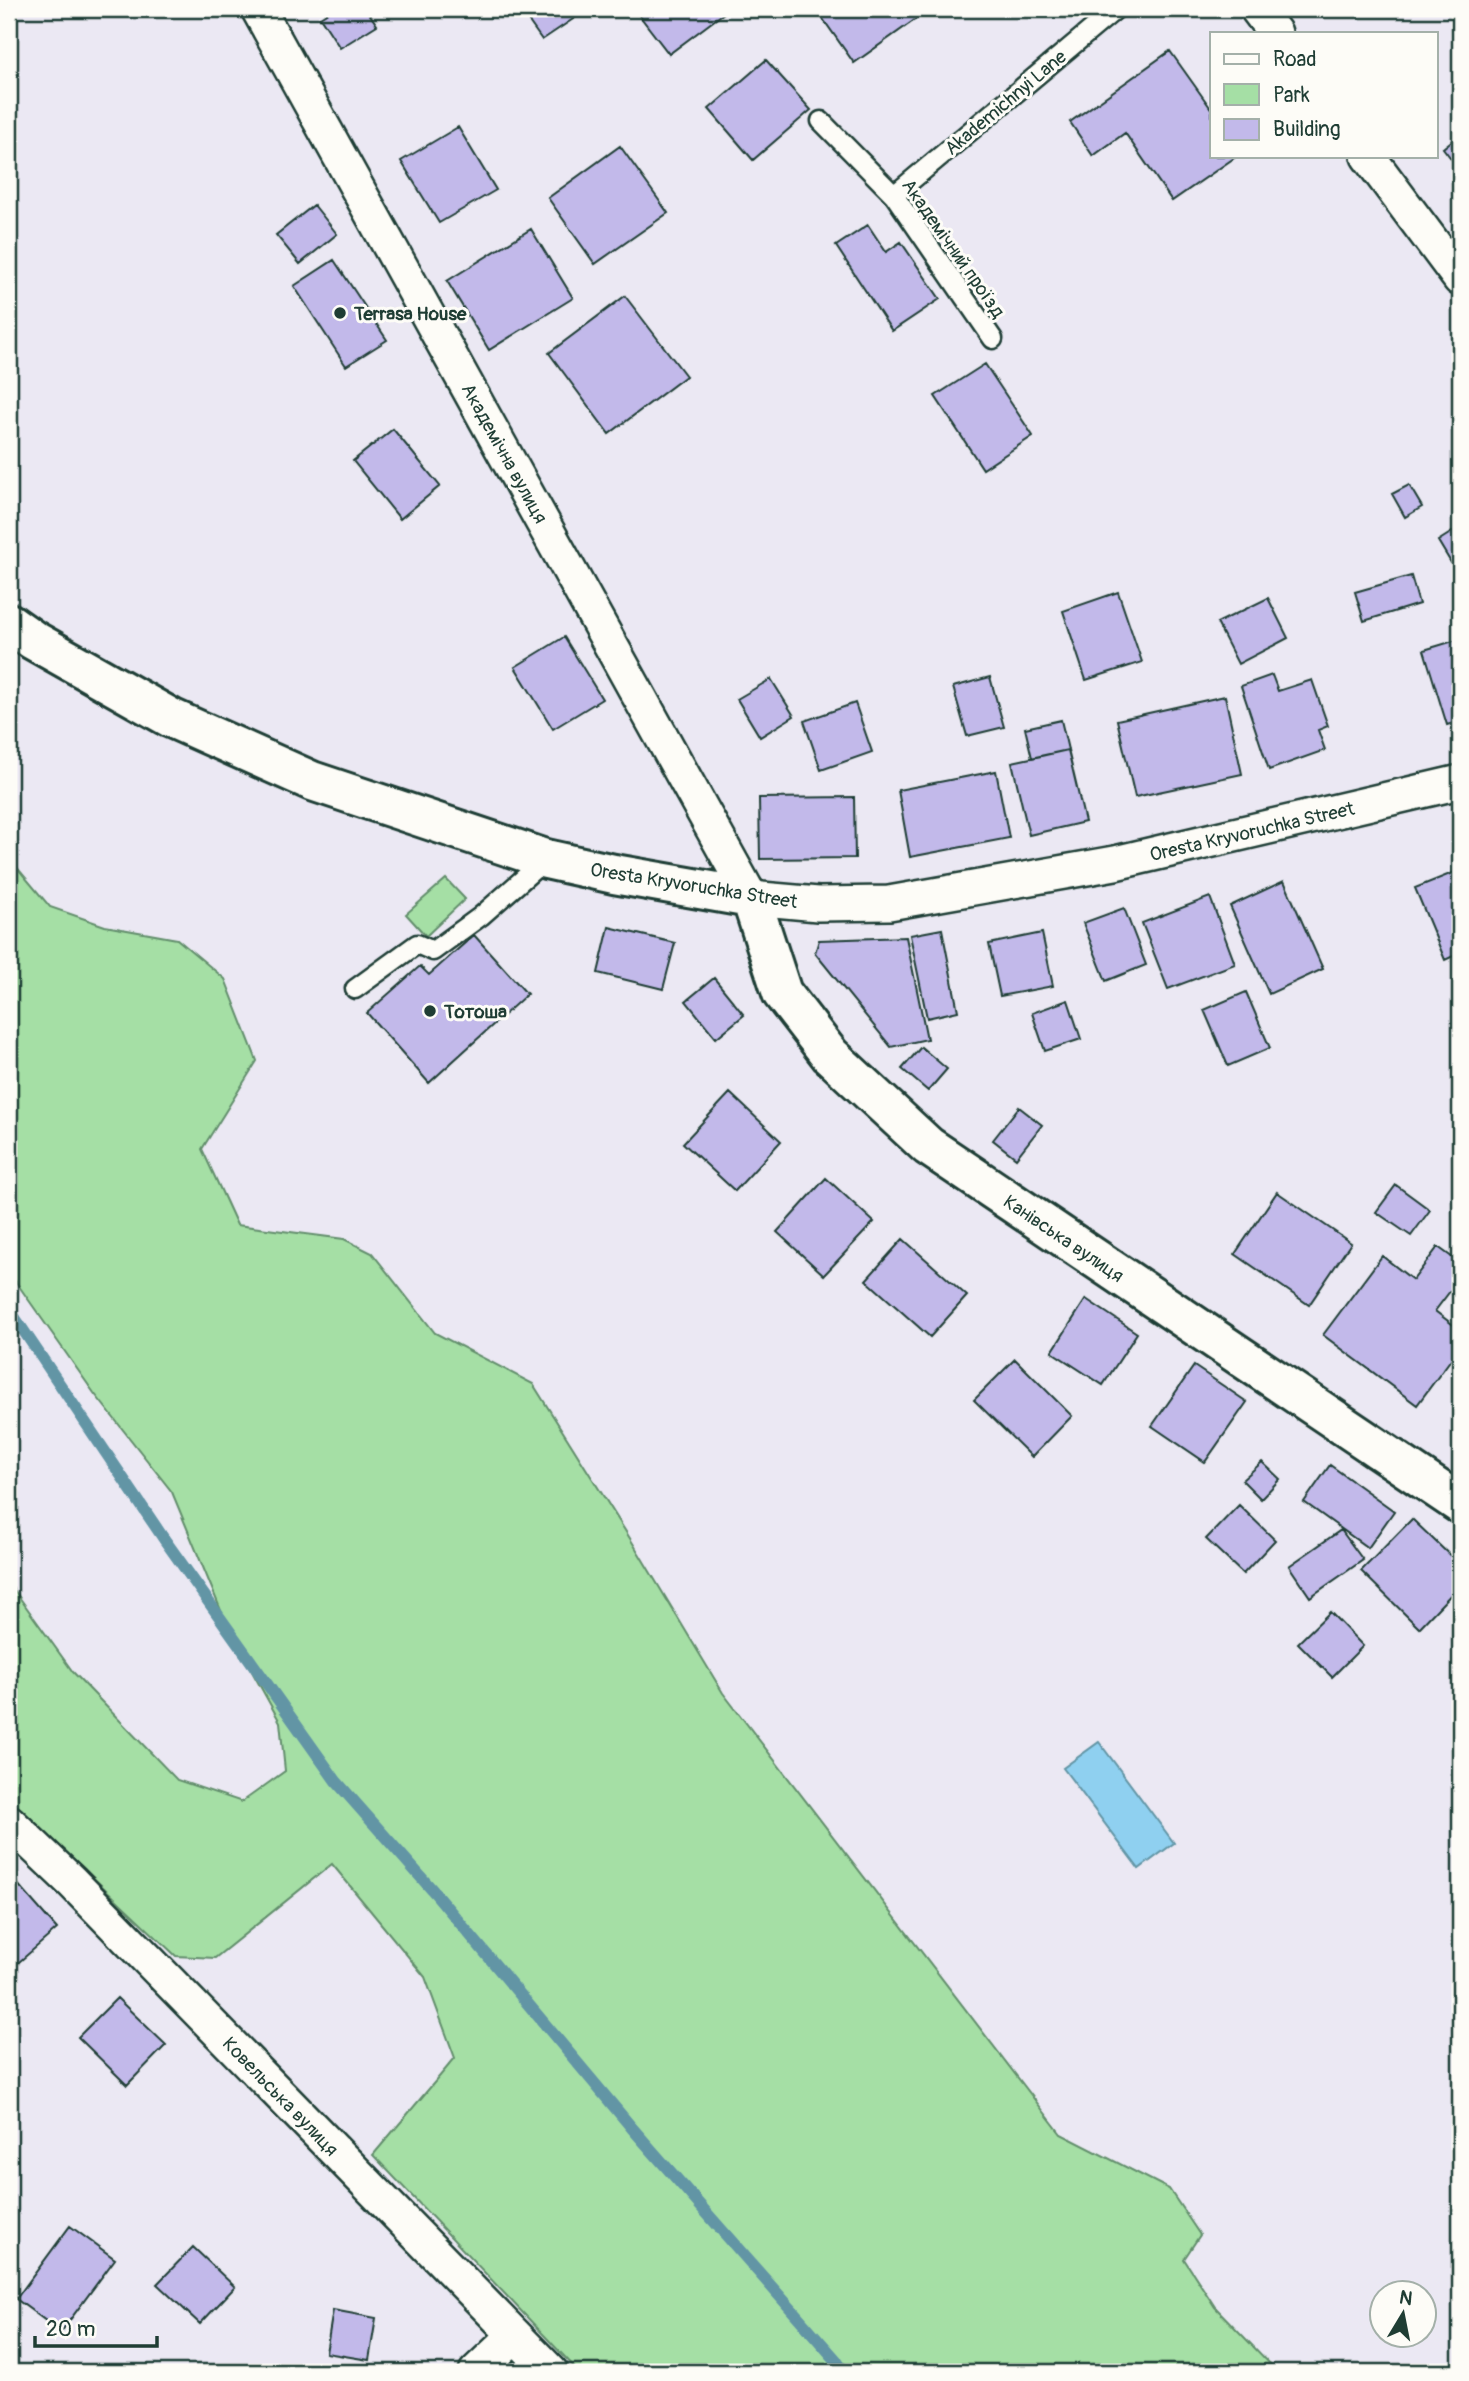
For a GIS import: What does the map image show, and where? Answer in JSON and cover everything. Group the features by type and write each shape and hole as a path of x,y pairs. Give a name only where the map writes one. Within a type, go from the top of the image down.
{"street":[{"name":"Академічна вулиця","path":"258,9 751,898"},
{"path":"1257,9 1274,32"},
{"path":"1370,158 1460,278"},
{"name":"Oresta Kryvoruchka Street","path":"9,623 33,640 171,718 312,781 545,859 751,898 818,904 889,902 1115,863 1460,782"},
{"name":"Канівська вулиця","path":"751,898 782,993 830,1055 928,1146 1460,1504"},
{"name":"Ковельська вулиця","path":"9,1822 63,1873 551,2372"},
{"path":"476,2372 515,2335"}],"lane":[{"name":"Akademichnyi Lane","path":"894,195 1116,9"},
{"name":"Академічний проїзд","path":"821,121 894,195 993,339"},
{"path":"355,989 417,944 433,951 481,916 545,859"}],"green space":[{"path":"9,858 50,907 105,926 177,939 225,979 257,1061 202,1149 237,1225 344,1239 372,1253 435,1333 533,1384 723,1693 1061,2134 1169,2189 1200,2235 1184,2259 1215,2307 1278,2372 579,2372 373,2155 455,2058 425,1977 332,1864 215,1958 176,1956 9,1798 9,1583 73,1672 177,1780 242,1802 285,1771 280,1722 229,1630 172,1492 94,1393 9,1272"},
{"path":"446,879 465,899 426,936 406,914"}],"water":[{"path":"1099,1742 1174,1843 1139,1869 1063,1768"}],"building":[{"path":"333,9 366,9 377,25 340,48 320,17"},
{"path":"520,9 588,9 542,40"},
{"path":"647,9 728,10 669,54 639,15"},
{"path":"816,9 919,9 923,14 854,63"},
{"path":"1170,51 1210,107 1210,158 1234,158 1172,201 1125,133 1093,156 1070,122"},
{"path":"766,60 811,110 753,160 709,109"},
{"path":"458,127 496,190 439,223 401,161"},
{"path":"1460,134 1460,170 1443,148"},
{"path":"620,146 668,213 595,264 548,198"},
{"path":"314,205 337,234 300,264 276,235"},
{"path":"868,225 886,252 901,242 940,299 892,331 836,246"},
{"path":"531,229 573,298 489,350 447,281"},
{"name":"Terrasa House","path":"334,260 387,340 346,366 294,286"},
{"path":"625,296 686,376 609,434 549,353"},
{"path":"985,364 1033,436 983,469 935,396"},
{"path":"393,429 440,486 400,519 353,461"},
{"path":"1409,485 1422,507 1405,517 1392,494"},
{"path":"1460,527 1460,561 1453,566 1438,541"},
{"path":"1411,576 1419,604 1364,621 1355,592"},
{"path":"1118,592 1142,662 1086,680 1063,611"},
{"path":"1268,598 1288,638 1238,664 1217,623"},
{"path":"564,637 602,699 553,729 515,667"},
{"path":"1460,639 1460,721 1447,725 1424,650"},
{"path":"1272,675 1278,691 1312,680 1328,726 1318,730 1325,750 1269,770 1241,686"},
{"path":"990,677 1004,727 967,736 953,687"},
{"path":"771,679 794,716 760,737 737,699"},
{"path":"1225,696 1242,774 1135,797 1117,720"},
{"path":"855,703 872,752 821,770 804,721"},
{"path":"1061,720 1068,750 1032,758 1025,728"},
{"path":"1068,750 1085,822 1029,835 1012,762"},
{"path":"996,771 1009,838 910,857 898,790"},
{"path":"854,797 855,858 760,859 759,798"},
{"path":"1460,870 1460,953 1445,960 1415,888"},
{"path":"1284,881 1323,969 1269,994 1230,906"},
{"path":"1210,897 1235,964 1168,989 1142,923"},
{"path":"1124,908 1146,965 1106,981 1083,923"},
{"path":"609,927 675,943 663,989 598,973"},
{"path":"942,929 958,1011 927,1018 910,935"},
{"path":"1042,933 1053,986 1000,996 989,944"},
{"path":"474,935 527,994 429,1083 367,1013 420,966 429,975"},
{"path":"906,937 927,1039 891,1047 815,953 819,940"},
{"path":"714,978 744,1015 716,1038 686,1001"},
{"path":"1246,992 1270,1048 1228,1066 1204,1010"},
{"path":"1068,1000 1081,1039 1045,1051 1032,1013"},
{"path":"921,1047 947,1069 928,1091 902,1069"},
{"path":"730,1093 781,1141 735,1191 683,1143"},
{"path":"1019,1107 1042,1125 1016,1158 993,1140"},
{"path":"826,1178 874,1222 824,1275 777,1232"},
{"path":"1396,1185 1430,1210 1411,1236 1376,1212"},
{"path":"1277,1192 1351,1243 1309,1305 1235,1254"},
{"path":"903,1239 967,1296 930,1337 866,1280"},
{"path":"1438,1247 1460,1263 1460,1278 1435,1311 1460,1330 1460,1347 1417,1405 1323,1335 1382,1256 1413,1280"},
{"path":"1086,1299 1137,1333 1103,1385 1052,1352"},
{"path":"1015,1359 1072,1416 1032,1457 974,1400"},
{"path":"1194,1366 1247,1402 1205,1462 1152,1426"},
{"path":"1262,1462 1280,1479 1261,1499 1242,1480"},
{"path":"1330,1465 1394,1511 1368,1548 1304,1502"},
{"path":"1239,1505 1275,1540 1243,1574 1206,1539"},
{"path":"1412,1519 1460,1565 1460,1585 1419,1628 1361,1571"},
{"path":"1341,1530 1363,1560 1310,1597 1289,1566"},
{"path":"1330,1612 1363,1646 1332,1677 1298,1643"},
{"path":"9,1874 57,1929 11,1969 9,1967"},
{"path":"117,1998 166,2045 127,2085 78,2037"},
{"path":"70,2226 115,2259 61,2332 16,2299"},
{"path":"193,2247 235,2287 200,2324 157,2284"},
{"path":"333,2310 376,2318 369,2360 326,2353"}],"waterway":[{"path":"9,1309 164,1539 336,1781 844,2372"}],"place":[{"name":"Terrasa House","path":"340,313"},
{"name":"Тотоша","path":"430,1011"}]}
